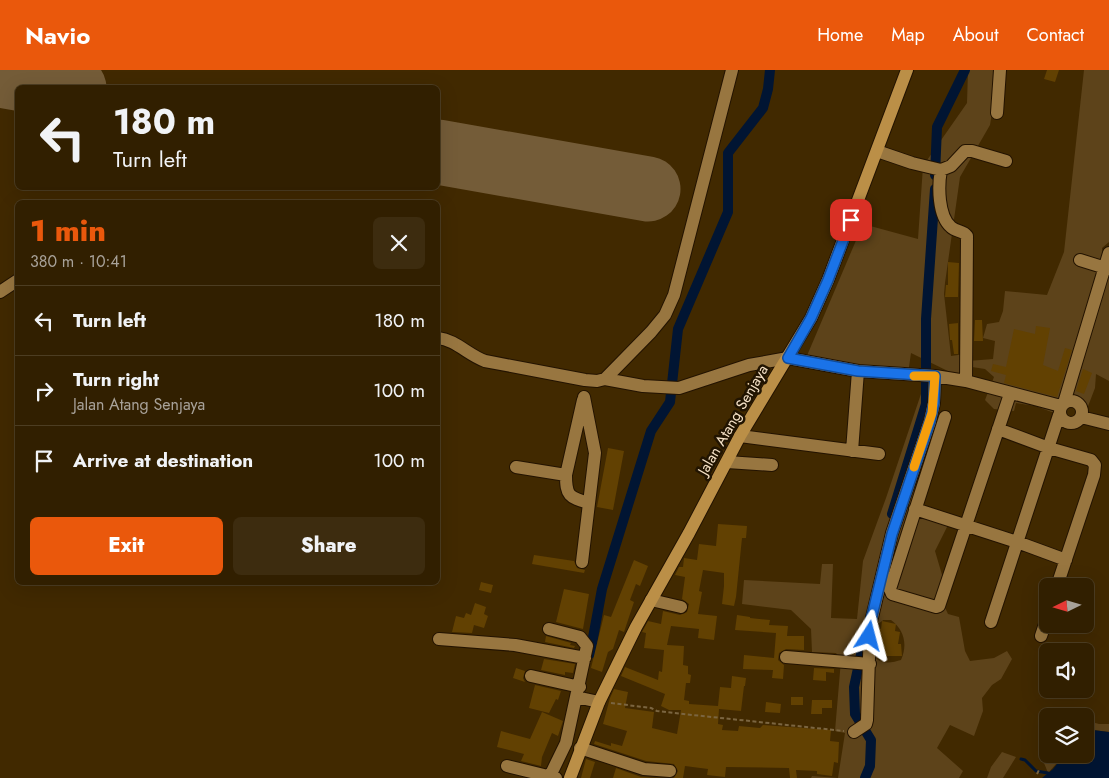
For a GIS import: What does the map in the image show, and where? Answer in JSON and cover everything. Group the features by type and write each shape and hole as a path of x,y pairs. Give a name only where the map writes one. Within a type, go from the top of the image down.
{"main road":[{"name":"Jalan Atang Senjaya","path":"570,778 580,748 584,696 650,600 689,533 740,436 811,318 828,280 907,70"}],"street":[{"path":"605,379 665,315 674,295 732,70"},
{"path":"997,113 1000,70"},
{"path":"877,151 939,170 951,166 965,151 1006,161"},
{"path":"939,170 938,190 946,221 952,229 961,231 967,236 966,381"},
{"path":"991,622 1107,268 1109,253"},
{"path":"1080,260 1107,268"},
{"path":"0,292 15,282"},
{"path":"440,338 447,339 485,361 585,380 597,381 605,379 673,388 749,365 788,358 858,371 933,376 966,381 1061,408 1073,401 1082,410 1081,417 1077,422 1068,424 1063,421 1061,408"},
{"path":"852,451 858,371"},
{"path":"854,732 866,724 864,664 869,631 895,522 930,421 934,403 933,376"},
{"path":"585,380 584,396 566,475 566,487 568,493 573,498 588,503"},
{"path":"945,417 890,589 892,594 932,607 939,606 952,571 965,526 1010,394"},
{"path":"582,562 595,453 584,396"},
{"path":"1081,417 1109,424"},
{"path":"998,428 1049,448 1091,460 1095,465 1094,475 1060,578"},
{"path":"740,436 879,454"},
{"path":"727,462 772,465"},
{"path":"516,467 566,475"},
{"path":"915,510 1017,542 1066,560"},
{"path":"650,600 681,606"},
{"path":"507,766 552,777 584,696 587,646 580,637 549,629"},
{"path":"439,639 516,644 585,658"},
{"path":"786,657 864,664"},
{"path":"531,676 584,696"},
{"path":"580,748 644,769 670,771"}],"path":[{"path":"584,696 674,714 854,732"},
{"path":"1037,774 1039,770"}],"shaded area":[{"path":"968,70 999,70 990,125 960,177 945,283 944,294 951,356 965,354 968,361 993,359 995,341 983,338 987,324 999,322 1003,311 1005,291 1047,295 1064,252 1084,70 1109,70 1109,242 1102,248 1104,275 1109,273 1109,381 1096,374 1095,388 1087,409 1070,405 1063,416 1035,406 1016,403 1014,411 994,409 985,400 994,377 985,369 972,367 958,376 911,353 908,374 806,358 863,224 918,239 923,166 967,103"},
{"path":"927,376 932,400 911,510 950,521 935,551 945,585 938,593 948,614 959,617 965,651 970,661 994,658 1007,651 1012,659 1001,679 992,685 982,698 983,711 974,736 950,725 937,748 963,771 959,778 838,778 845,733 835,731 841,660 836,653 812,652 811,629 791,610 742,604 744,580 820,584 822,564 833,564 831,618 857,619 863,561","holes":["883,620 891,620 899,628 904,638 903,654 901,660 892,662 880,661 875,656 872,648 875,628"]},
{"path":"1094,723 1109,724 1109,732 1094,730"},
{"path":"1002,752 1016,757 1003,778 987,778 991,767"},
{"path":"1044,763 1057,763 1048,773"},
{"path":"812,776 838,778 811,778"}],"water":[{"path":"1094,730 1109,732 1109,778 1042,778 1058,763 1094,763"}],"building":[{"path":"1047,70 1059,70 1055,82 1044,79"},
{"path":"948,262 959,263 958,297 945,297 946,285 948,285"},
{"path":"975,320 982,320 983,341 974,341"},
{"path":"958,323 958,354 954,354 952,340 950,340 949,324"},
{"path":"1036,326 1050,328 1043,365 1058,371 1065,348 1072,350 1057,397 1004,383 1006,375 991,371 993,364 1006,367 1014,329 1035,334"},
{"path":"1083,369 1092,373 1084,394 1076,391"},
{"path":"608,448 624,451 613,510 597,507"},
{"path":"718,524 747,526 746,538 742,538 736,597 734,606 722,604 724,573 703,570 699,591 702,592 698,614 717,616 714,640 698,638 699,629 671,626 667,645 684,646 683,665 688,666 688,674 691,675 690,683 686,683 684,700 689,701 689,704 718,706 720,687 731,688 732,676 746,678 741,711 719,709 718,724 723,725 722,730 738,731 739,726 760,728 763,725 831,730 830,741 839,742 838,763 834,762 832,776 817,774 817,771 796,770 797,778 790,778 789,768 726,767 725,777 707,775 708,769 685,766 683,778 674,778 678,771 674,764 646,761 594,744 595,741 611,746 611,743 622,746 627,731 603,724 614,689 628,692 625,708 654,712 652,728 677,734 681,710 669,710 661,706 665,694 621,676 625,667 658,680 659,671 662,672 664,650 644,648 646,633 642,632 648,621 661,624 663,611 680,615 687,612 689,604 682,599 685,577 675,575 679,567 683,567 684,558 697,560 699,544 716,546"},
{"path":"534,555 574,561 577,568 585,570 584,573 532,564"},
{"path":"634,560 648,566 640,586 636,584 630,600 634,602 624,632 619,630 613,649 608,652 602,672 591,668 604,615 611,617"},
{"path":"481,582 493,585 491,593 479,590"},
{"path":"564,589 589,594 583,629 556,622"},
{"path":"475,603 486,607 484,614 488,616 484,628 474,625 472,633 452,632 456,616 464,618 466,613 471,615"},
{"path":"737,615 770,620 769,625 788,626 787,636 804,636 804,650 786,649 779,653 778,660 784,665 783,679 772,678 773,670 743,669 744,655 774,658 776,633 735,630"},
{"path":"882,621 896,624 895,631 900,632 898,644 901,644 902,656 878,656 878,628 881,629"},
{"path":"546,636 571,643 570,645 575,646 574,648 545,642"},
{"path":"544,659 575,664 573,673 565,672 565,675 541,670"},
{"path":"516,668 525,671 523,678 525,682 513,678"},
{"path":"814,668 834,669 834,673 826,672 826,681 813,680"},
{"path":"535,685 561,691 558,700 556,699 549,713 529,708"},
{"path":"791,697 803,697 803,705 791,705"},
{"path":"812,700 832,700 832,708 822,708 822,714 811,714"},
{"path":"766,702 781,704 780,713 765,712"},
{"path":"542,712 563,721 558,736 552,733 542,757 541,766 521,761 524,754 497,747 501,731 530,739"},
{"path":"586,759 595,762 590,778 581,778"},
{"path":"616,768 641,777 655,778 613,778"}],"waterway":[{"path":"590,654 602,589 651,431 670,402 678,329 728,212 728,153 763,108 770,70"},
{"path":"935,175 937,127 965,70"},
{"path":"892,514 926,404 926,319 935,189"},
{"path":"865,778 870,766 871,740 855,714 854,687 866,631"},
{"path":"1021,759 1025,760 1036,771 1048,773"}],"runway":[{"path":"0,75 57,85"},
{"path":"440,152 648,189"}],"slow traffic":[{"path":"914,376 935,376 932,413 914,467"}],"route":[{"path":"851,220 811,318 788,358 858,371 935,376 934,403 930,421 895,522 869,628 869,636"}]}
